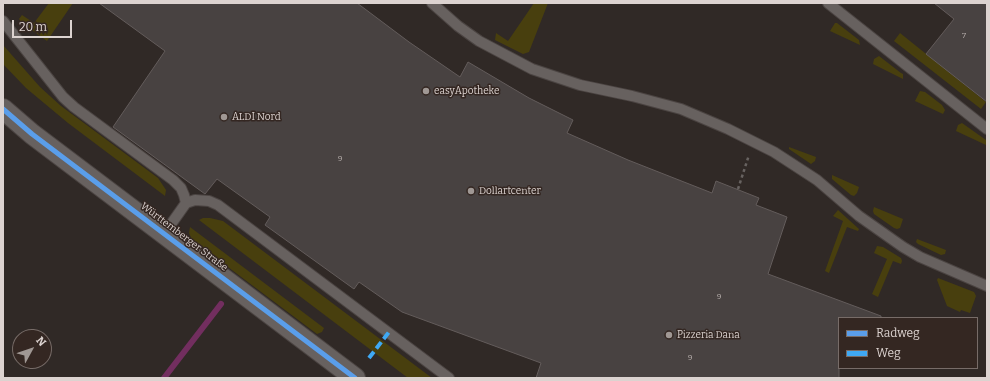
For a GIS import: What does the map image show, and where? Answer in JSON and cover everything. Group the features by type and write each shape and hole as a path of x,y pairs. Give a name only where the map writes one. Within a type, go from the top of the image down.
{"street":[{"name":"Württemberger Straße","path":"3,109 32,134 356,378"}],"lane":[{"path":"432,3 453,22 479,41 532,69 580,86 632,96 681,109 728,129 774,152 817,180 859,216 903,247 920,257 987,286"},
{"path":"828,3 987,128"},
{"path":"3,21 68,102 173,180 181,188 186,203"},
{"path":"164,234 186,203 195,200 209,201 218,205 449,378"}],"path":[{"path":"738,189 754,142"}],"shaded area":[{"path":"49,3 73,3 47,41 22,23 19,19 22,15 34,23"},
{"path":"534,3 548,3 529,52 523,54 495,40 496,33 508,41"},
{"path":"835,23 859,40 860,45 830,31"},
{"path":"900,33 986,102 981,109 894,41"},
{"path":"3,45 40,87 61,106 158,178 166,190 165,196 68,123 26,88 3,64"},
{"path":"879,56 903,74 903,79 873,64 874,59"},
{"path":"920,91 925,92 942,105 945,110 943,114 915,101"},
{"path":"962,123 986,140 986,145 956,131 958,125"},
{"path":"789,147 816,157 815,161 811,164 789,149"},
{"path":"832,175 859,187 857,193 854,196 851,195 832,179"},
{"path":"874,207 903,219 900,228 894,228 874,214"},
{"path":"838,210 859,229 858,231 847,227 829,273 825,271 843,221 833,216"},
{"path":"203,218 223,221 432,378 408,378 199,220"},
{"path":"190,227 324,328 322,332 317,334 192,240 189,233"},
{"path":"917,239 946,250 945,254 941,255 918,244 916,242"},
{"path":"877,246 883,247 901,258 902,261 901,264 893,261 878,297 872,294 887,259 874,253"},
{"path":"938,278 974,292 976,296 970,313 961,310 960,312 947,306 937,280"}],"building":[{"name":"Dollartcenter","path":"99,3 357,3 409,42 460,77 468,62 529,98 573,120 567,133 628,160 712,193 716,181 759,198 756,205 787,217 768,274 881,317 838,317 839,378 536,378 541,363 402,312 359,282 354,289 265,225 270,217 217,179 205,194 113,127 165,51"},
{"path":"934,3 987,3 987,102 926,54 954,19"}],"waterway":[{"path":"164,378 221,304"}],"marked path":[{"path":"369,358 389,332"}],"cycle path":[{"path":"3,109 32,134 355,378"}],"place":[{"name":"easyApotheke","path":"426,91"},
{"name":"ALDI Nord","path":"224,117"},
{"name":"Dollartcenter","path":"471,191"},
{"name":"Pizzeria Dana","path":"669,335"}]}
